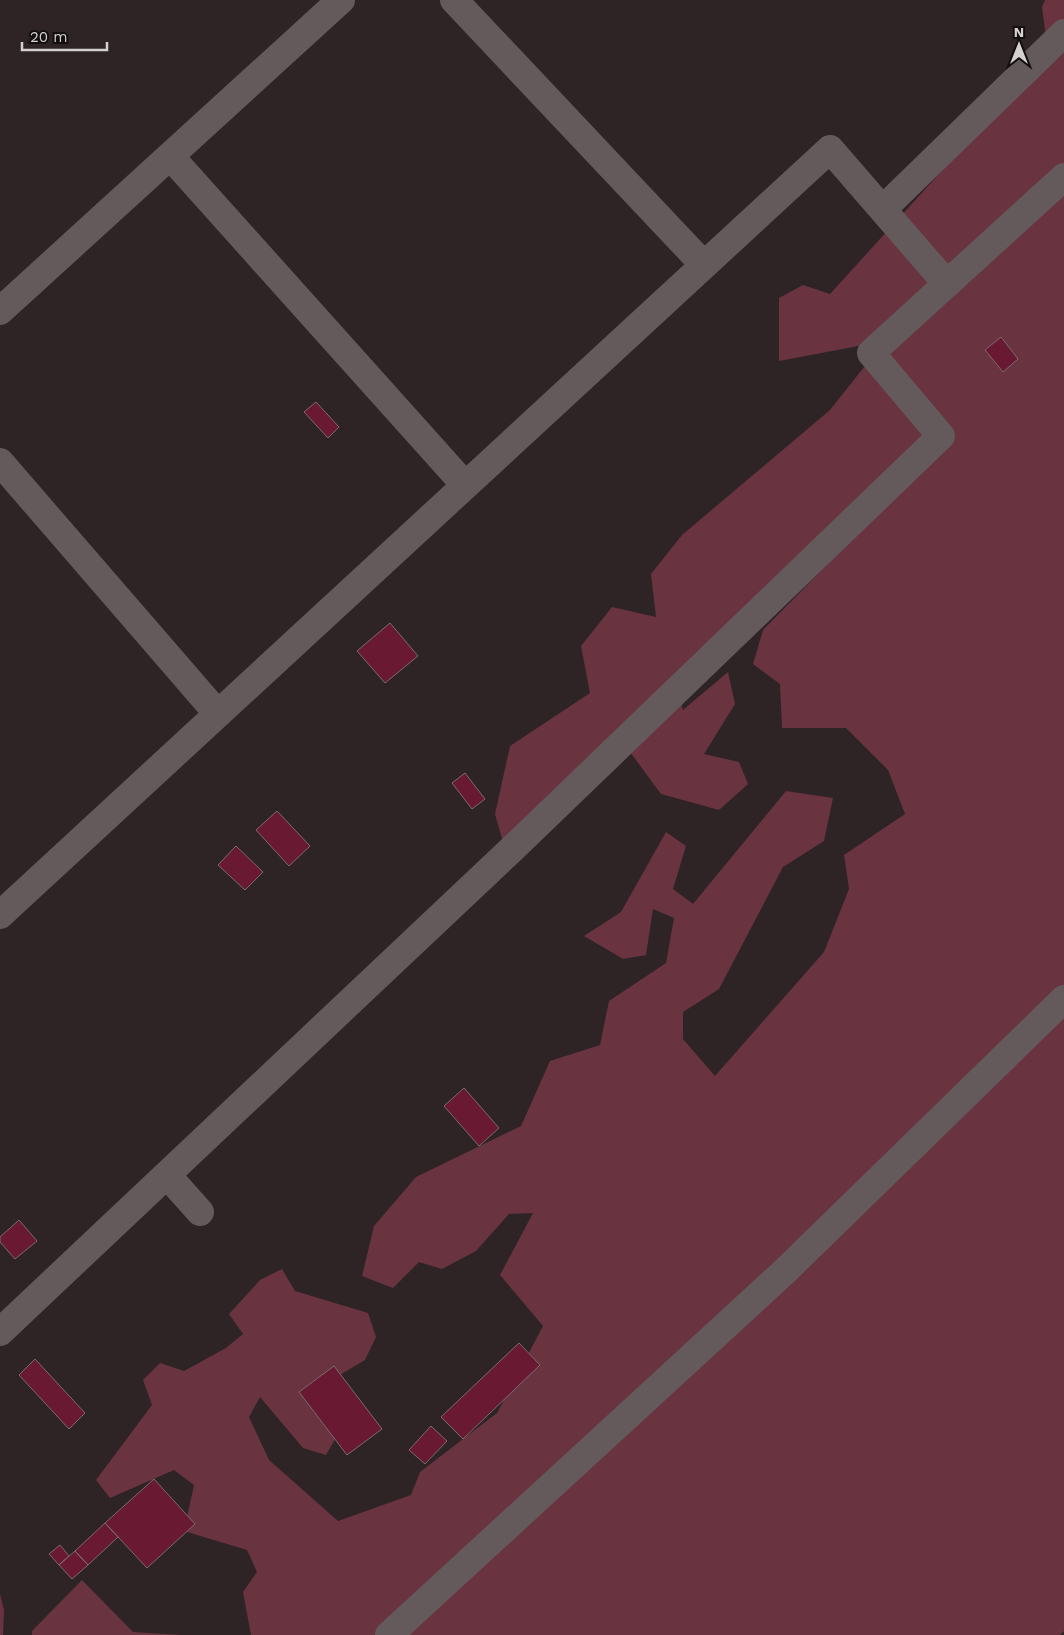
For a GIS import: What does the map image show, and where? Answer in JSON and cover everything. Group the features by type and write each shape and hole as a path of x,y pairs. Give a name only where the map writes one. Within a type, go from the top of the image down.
{"lane":[{"path":"0,311 341,0"},
{"path":"454,0 704,265"},
{"path":"883,209 1064,32"},
{"path":"0,915 830,149 947,284"},
{"path":"170,156 465,485"},
{"path":"0,1332 512,849 941,436 871,353 1064,177"},
{"path":"0,462 218,714"},
{"path":"389,1635 784,1272 1064,999"},
{"path":"167,1174 200,1212"}],"shaded area":[{"path":"1045,0 1064,0 1064,1631 1060,1635 251,1635 243,1592 257,1572 247,1550 184,1531 194,1485 174,1470 110,1498 96,1480 152,1405 143,1380 160,1363 184,1371 226,1348 243,1334 229,1314 260,1280 282,1269 295,1291 368,1313 376,1337 365,1360 308,1394 338,1434 326,1455 303,1448 260,1397 249,1417 269,1460 338,1521 411,1495 420,1472 497,1413 543,1326 500,1275 533,1213 509,1214 476,1251 442,1269 419,1262 393,1288 362,1276 374,1226 416,1177 521,1126 550,1061 600,1045 609,1001 666,963 674,918 653,909 646,955 623,959 584,936 621,912 666,832 686,846 673,889 693,904 786,791 833,798 824,841 783,867 719,989 683,1012 683,1039 715,1076 824,952 849,889 844,855 905,814 888,770 846,728 782,728 780,684 753,664 763,630 860,531 678,693 683,710 728,672 735,704 704,754 739,762 748,784 719,810 661,794 630,752 503,842 495,814 510,746 590,693 581,646 612,607 656,617 651,574 682,535 830,410 891,333 869,344 779,361 779,298 803,285 830,294 1029,75 1048,52 1042,7"},
{"path":"82,1580 133,1632 182,1635 32,1635 32,1631"},
{"path":"0,1594 4,1610 3,1635 0,1635"}],"building":[{"path":"1001,337 1018,359 1003,372 985,350"},
{"path":"316,402 339,427 328,438 304,412"},
{"path":"390,623 418,656 385,683 357,651"},
{"path":"465,773 485,799 472,809 452,783"},
{"path":"277,811 310,846 289,866 256,830"},
{"path":"236,846 263,872 245,890 218,865"},
{"path":"464,1088 499,1128 479,1146 444,1106"},
{"path":"19,1220 37,1241 15,1259 0,1242 0,1237"},
{"path":"519,1343 540,1365 463,1439 441,1417"},
{"path":"35,1359 85,1413 69,1429 19,1375"},
{"path":"334,1366 382,1429 347,1455 299,1392"},
{"path":"431,1426 447,1441 425,1464 409,1450"},
{"path":"154,1479 195,1524 147,1568 105,1523"},
{"path":"105,1523 118,1537 88,1565 75,1551"},
{"path":"60,1545 69,1556 59,1565 49,1554"},
{"path":"75,1551 88,1565 72,1579 59,1565"}]}
